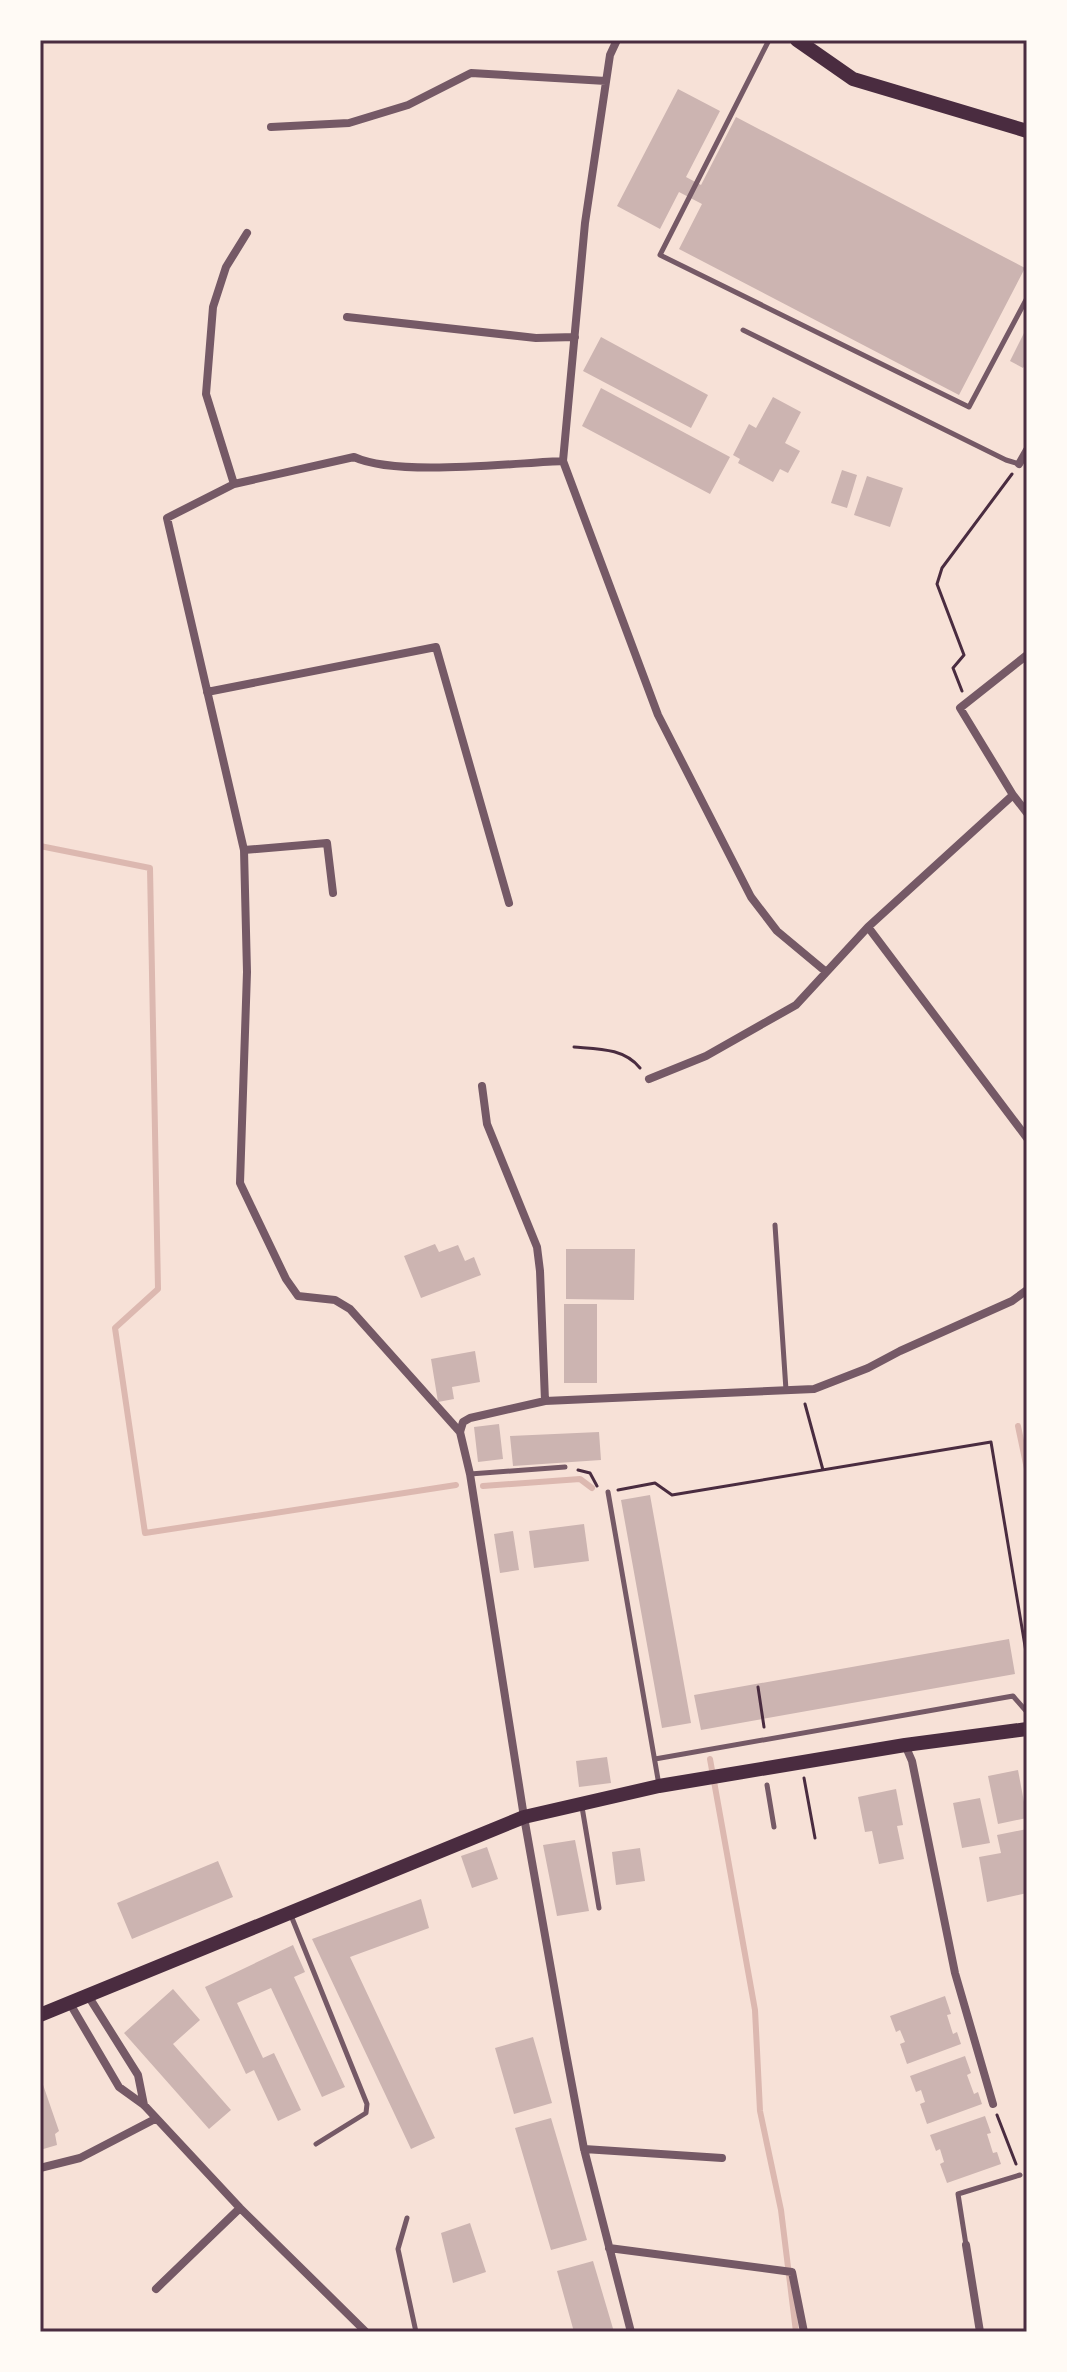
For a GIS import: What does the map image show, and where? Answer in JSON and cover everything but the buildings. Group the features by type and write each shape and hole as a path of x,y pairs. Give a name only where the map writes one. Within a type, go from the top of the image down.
{"main road":[{"path":"797,40 853,79 1027,131"},
{"path":"40,2015 524,1817 659,1786 905,1745 1027,1729"}],"street":[{"path":"617,40 610,55 585,223 563,461 658,715 751,897 777,931 825,971"},
{"path":"271,127 349,123 408,105 471,73 606,81"},
{"path":"234,484 206,394 213,307 226,267 247,233"},
{"path":"347,317 536,338 575,337"},
{"path":"1019,464 1027,450"},
{"path":"563,461 427,467 366,463 354,457 234,484 167,518 244,850 247,972 240,1183 286,1279 298,1296 335,1300 350,1309 460,1432 470,1474 524,1817 584,2149 631,2332"},
{"path":"207,692 436,647 509,903"},
{"path":"1027,655 960,708 1027,813"},
{"path":"649,1079 706,1056 796,1005 868,927 1013,795"},
{"path":"244,850 327,843 333,893"},
{"path":"868,927 1024,1126 1027,1138"},
{"path":"482,1086 487,1124 537,1247 545,1401"},
{"path":"460,1432 463,1422 470,1418 545,1401 814,1389 868,1368 1012,1301 1027,1290"},
{"path":"905,1745 912,1761 955,1973 993,2104"},
{"path":"87,1994 138,2075 144,2105"},
{"path":"69,2001 119,2087 144,2105 240,2208 366,2332"},
{"path":"40,2168 80,2158 155,2119"},
{"path":"584,2149 722,2158"},
{"path":"156,2289 240,2208"},
{"path":"966,2245 980,2332"},
{"path":"609,2248 792,2272 804,2332"}],"lane":[{"path":"769,40 660,255 969,407 1027,298"},
{"path":"743,330 1019,464"},
{"path":"775,1225 786,1390"},
{"path":"470,1474 565,1467"},
{"path":"608,1492 659,1786"},
{"path":"655,1759 1013,1696 1027,1712"},
{"path":"767,1785 774,1827"},
{"path":"582,1803 599,1908"},
{"path":"290,1912 328,2014 367,2104 366,2113 316,2144"},
{"path":"966,2245 958,2194 1020,2175"},
{"path":"407,2218 398,2249 416,2332"}],"path":[{"path":"967,702 953,668 964,655 937,584 942,568 1019,464"},
{"path":"574,1047 612,1051 634,1060 649,1079"},
{"path":"814,1389 804,1399 823,1471"},
{"path":"565,1467 590,1473 601,1492 655,1483 672,1495 991,1442 1027,1658"},
{"path":"758,1687 766,1740"},
{"path":"804,1778 815,1838"},
{"path":"993,2104 1020,2175"}],"waterway":[{"path":"40,846 150,868 158,1289 115,1328 145,1533 456,1485"},
{"path":"1018,1426 1027,1469"},
{"path":"483,1486 580,1479 592,1488"},
{"path":"710,1759 755,2010 760,2111 781,2210 796,2332"}]}
